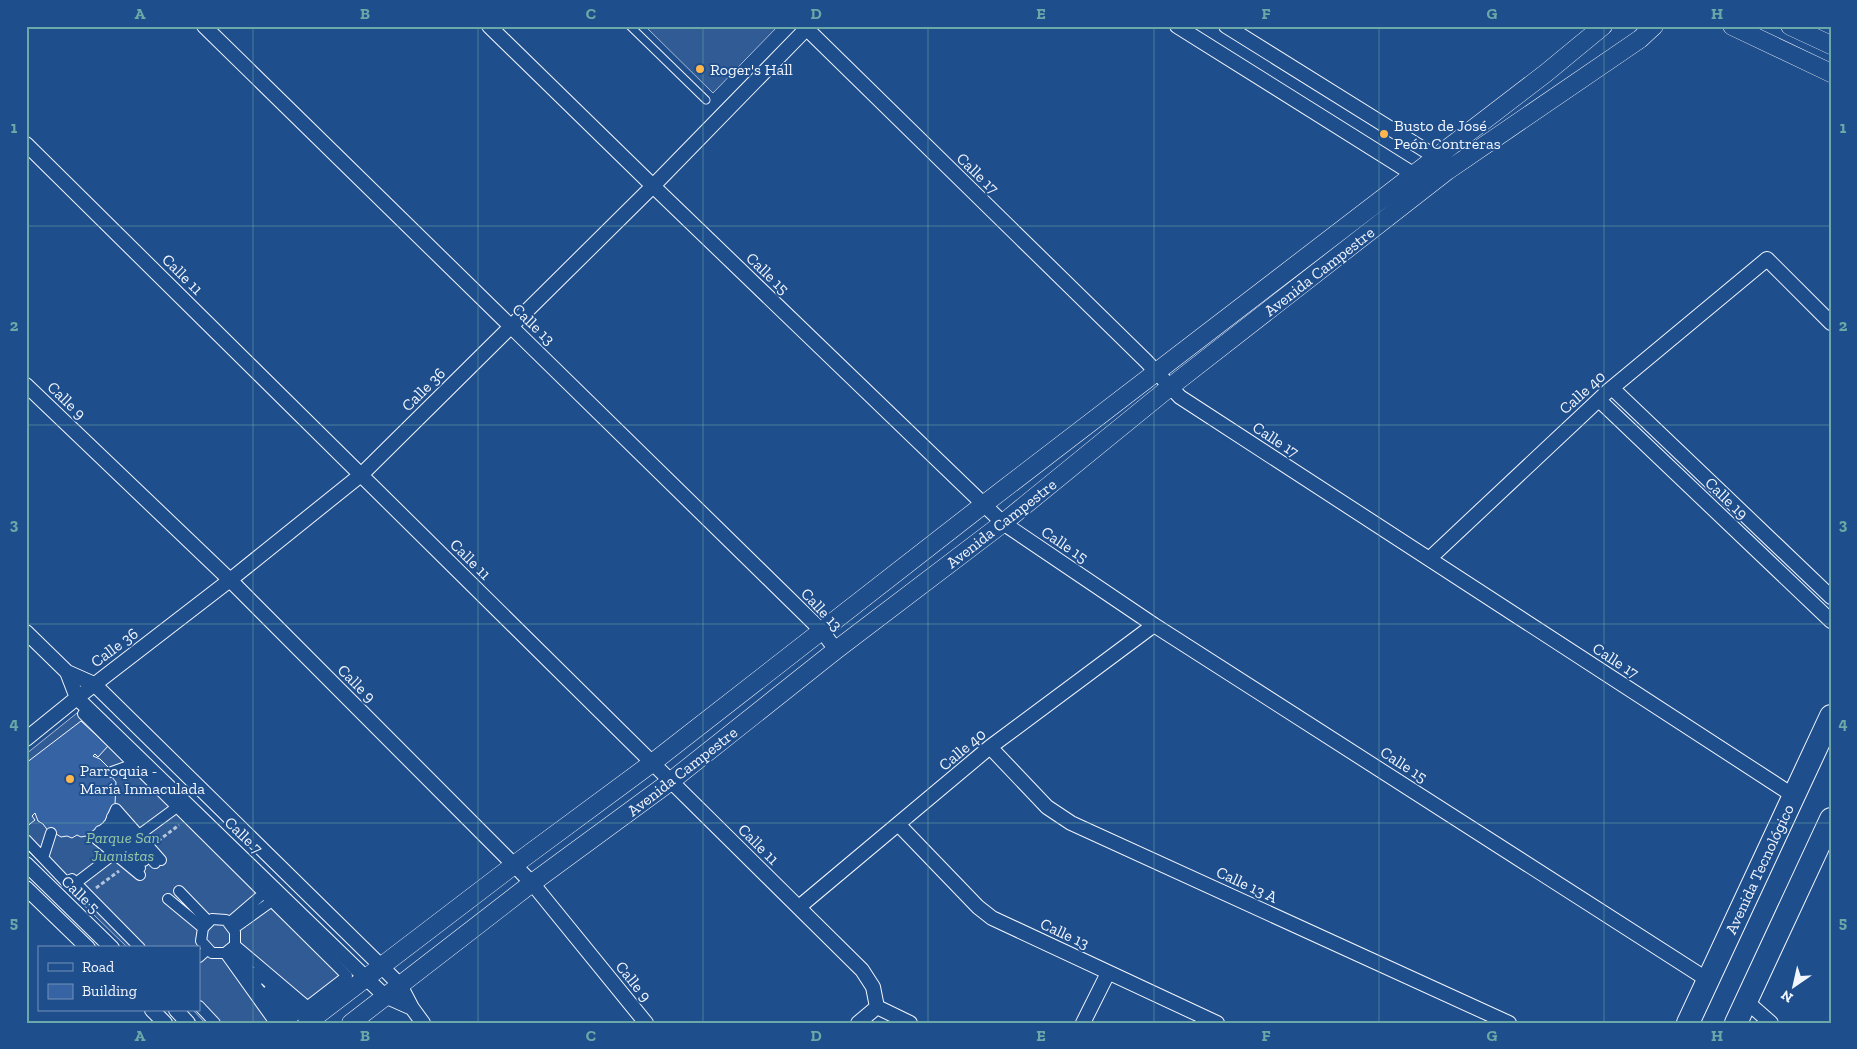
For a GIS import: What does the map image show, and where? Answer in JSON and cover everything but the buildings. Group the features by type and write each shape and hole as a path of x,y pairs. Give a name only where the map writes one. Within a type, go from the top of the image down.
{"main road":[{"name":"Avenida Tecnológico","path":"1688,1023 1831,716"},
{"path":"1736,1023 1831,819"}],"street":[{"name":"Calle 13","path":"204,26 822,631 836,650"},
{"name":"Calle 15","path":"489,26 1003,523 1154,625 1708,980"},
{"path":"1226,26 1436,157 1447,171"},
{"name":"Avenida Campestre","path":"296,1017 366,979 514,864 652,763 983,505 1546,73 1603,26"},
{"name":"Avenida Campestre","path":"351,1023 532,883 671,781 836,650 1003,523 1170,387 1447,171 1640,39 1654,26"},
{"path":"1732,26 1831,73"},
{"path":"1790,26 1831,45"},
{"path":"1180,27 1413,174 1425,189"},
{"name":"Calle 36","path":"26,739 362,474 653,186 808,28"},
{"name":"Calle 17","path":"808,28 1180,397 1794,796"},
{"name":"Calle 11","path":"26,144 862,970 872,987 878,1007"},
{"name":"Calle 40","path":"1429,559 1612,388 1767,260 1831,323"},
{"name":"Calle 9","path":"26,385 230,580 514,864 532,883 646,1023"},
{"name":"Calle 19","path":"1612,388 1831,597"},
{"name":"Calle 19","path":"1599,400 1831,621"},
{"name":"Calle 40","path":"799,907 990,747 1154,625"},
{"name":"Calle 7","path":"26,632 67,672 94,684 381,966 400,985 412,1008 423,1023"},
{"name":"Calle 7","path":"67,672 77,698 366,979 385,996 412,1008"},
{"path":"83,714 347,976 296,1017"},
{"name":"Calle 13 A","path":"990,747 1047,807 1071,823 1509,1023"},
{"path":"112,772 134,764"},
{"path":"139,835 177,807"},
{"path":"116,809 150,847 150,867 127,865 94,837 107,824 116,809"},
{"path":"107,824 150,867"},
{"path":"107,824 150,867"},
{"name":"Calle 13","path":"898,824 978,907 992,918 1217,1023"},
{"path":"44,858 51,833"},
{"path":"26,840 66,882 72,879 138,946"},
{"path":"76,883 114,854"},
{"name":"Calle 5","path":"26,864 110,946"},
{"name":"Calle 5","path":"26,888 86,946"},
{"path":"208,923 176,893 208,923"},
{"path":"231,926 268,897"},
{"path":"208,923 226,920 231,926 235,932 230,949 275,1023"},
{"path":"208,923 201,941 203,949 212,953 230,949"},
{"path":"230,949 296,1017"},
{"path":"230,949 296,1017"},
{"path":"1083,1023 1108,973"},
{"path":"1746,1001 1771,1023"},
{"path":"200,1007 215,1023"},
{"path":"858,1023 878,1007 910,1023"},
{"path":"154,1012 165,1023"},
{"path":"178,1012 188,1023"}],"lane":[{"path":"630,26 706,100"}],"path":[{"path":"150,847 188,818"},
{"path":"87,894 127,865"}],"shaded area":[{"name":"Roger's Hall","path":"645,26 778,26 713,93"},
{"name":"Parque San Juanistas","path":"82,709 353,976 294,1023 205,1023 195,1012 200,1012 200,946 126,946 26,849 26,754"}],"place":[{"name":"Roger's Hall","path":"700,69"},
{"name":"Busto de José Peón Contreras","path":"1384,134"},
{"name":"Parroquia - María Inmaculada","path":"70,779"}]}
